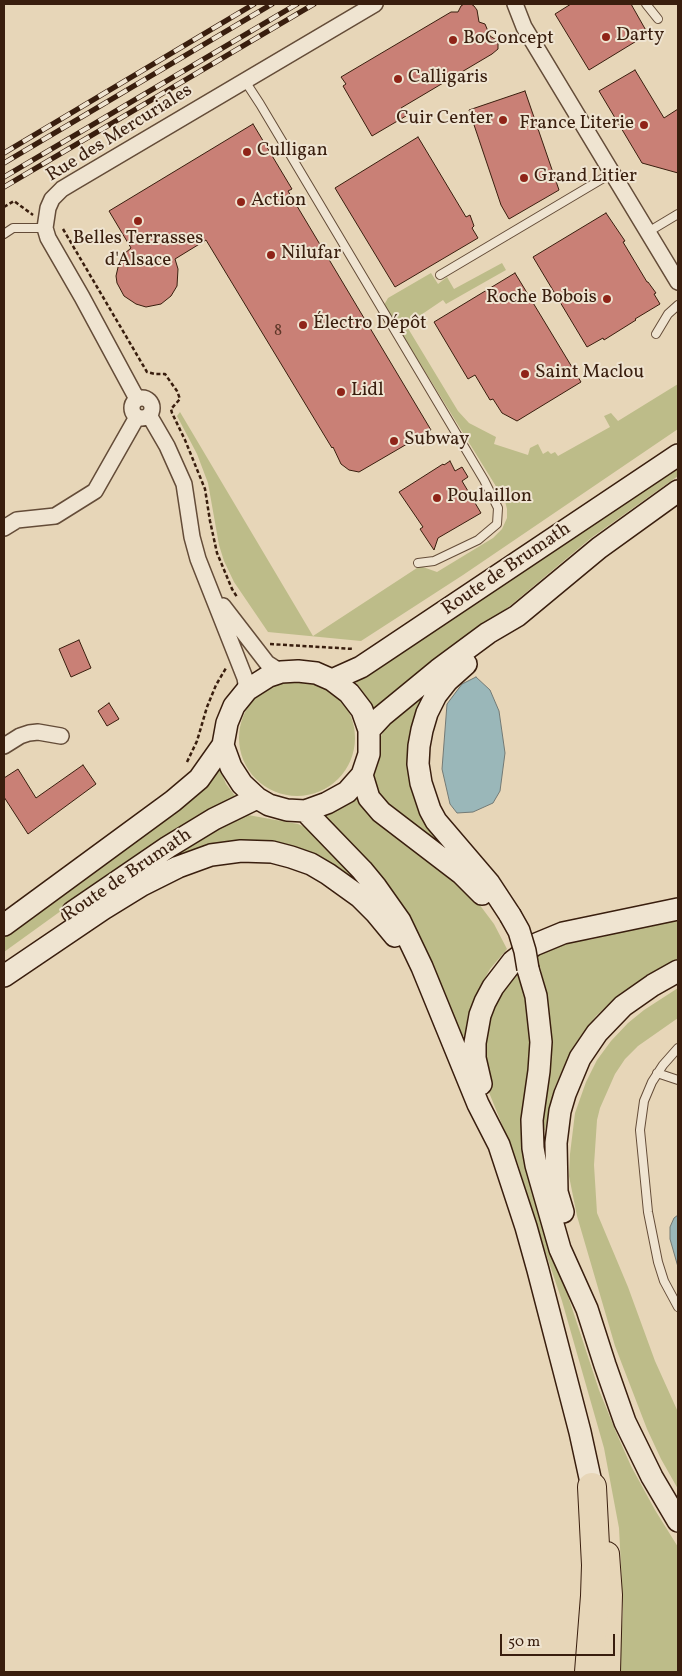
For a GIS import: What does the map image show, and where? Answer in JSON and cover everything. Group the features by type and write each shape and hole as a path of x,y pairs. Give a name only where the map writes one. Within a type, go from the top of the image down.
{"highway":[{"path":"589,1672 596,1565 592,1487"}],"main road":[{"name":"Route de Brumath","path":"332,680 361,667 678,454"},
{"name":"Route de Brumath","path":"369,730 382,716 438,670 488,633 517,616 599,548 678,491"},
{"path":"517,616 495,642 447,680 436,695 427,713 422,730 418,764 425,796 436,821 489,883 507,917 518,931 523,944 538,1012 540,1042 539,1071 532,1120 533,1148 560,1249 587,1309"},
{"path":"281,672 316,673 332,680 349,693 362,710 369,730 369,754 362,775 347,792 327,803 306,811 287,810 269,805 242,784 232,767 223,745 227,723 234,706 247,690 257,682 281,672"},
{"name":"Route de Brumath","path":"4,925 173,801 199,779 223,745"},
{"path":"362,775 369,798 374,806 462,874 507,917"},
{"name":"Route de Brumath","path":"4,962 118,880 168,847 214,819 258,798"},
{"path":"306,811 362,870 400,922 422,967 478,1104 498,1145"},
{"path":"4,976 103,909 142,885 178,867 210,855 240,850 272,852 311,864 360,897 376,913 400,943 461,1062"},
{"path":"608,1672 610,1595 604,1529 538,1270 523,1218 498,1145 487,1100 476,1070 475,1043 484,1002 502,974 534,945 548,938 579,929 678,909"},
{"path":"678,971 653,985 623,1006 597,1033 580,1058 565,1094 560,1111 556,1143 557,1192 587,1309 605,1365 626,1422 652,1477 678,1521"}],"street":[{"name":"Rue des Mercuriales","path":"45,228 48,208 52,200 62,189 375,4"},
{"path":"515,4 524,27 678,282"},
{"path":"4,528 17,520 56,516 95,491 143,416 152,409 151,402 143,398 136,399 52,245 45,228"},
{"path":"143,416 167,446 184,484 192,537 198,559 238,661 247,690"},
{"path":"208,584 227,614 250,644 267,663 281,672"},
{"path":"4,746 28,733 38,732 61,736"}],"lane":[{"path":"646,4 658,19"},
{"path":"245,81 484,480 498,508 497,524 478,540 434,561 418,563"},
{"path":"440,275 612,172"},
{"path":"648,232 678,214"},
{"path":"4,234 13,228 45,228"},
{"path":"656,334 668,314 678,304"},
{"path":"678,1048 657,1073 644,1101 640,1130 648,1212 660,1272 678,1307"},
{"path":"657,1073 678,1080"}],"path":[{"path":"4,207 14,201"},
{"path":"185,765 197,741 216,685 227,667 238,661"}],"shaded area":[{"path":"502,263 506,270 446,304 443,300 406,325 458,411 469,423 496,437 494,444 528,455 530,448 538,444 543,454 548,451 551,454 555,452 558,456 610,427 604,416 611,413 618,421 678,384 678,429 463,575 361,641 268,632 234,582 224,561 219,545 208,483 197,454 177,416 180,412 313,636 420,566 437,572 493,538 502,529 507,518 505,501 384,305 388,298 431,273 438,284 447,277 454,289"},
{"path":"678,464 678,476 591,538 511,605 374,710 355,681"},
{"path":"297,680 319,684 338,697 351,716 355,738 351,760 338,779 319,792 297,796 275,792 256,779 243,760 239,738 243,716 256,697 275,684"},
{"path":"432,684 413,750 463,860 383,806 369,780 380,738 387,725"},
{"path":"220,769 226,784 236,797 119,869 4,952 4,936 109,857 216,770"},
{"path":"355,797 384,825 449,875 479,904 494,924 507,949 490,969 481,985 468,1014 465,1036 457,1036 323,816 347,805"},
{"path":"248,815 305,827 368,890 295,850 146,875 166,858 241,816"},
{"path":"678,915 678,959 621,993 596,1016 578,1040 566,1062 554,1089 545,1130 540,1131 549,1039 549,1014 546,990 535,948 570,936 589,940 610,935 627,926"},
{"path":"514,966 531,1009 535,1037 528,1155 569,1299 599,1390 631,1466 678,1547 678,1672 619,1672 623,1611 619,1528 604,1448 562,1301 518,1164 486,1085 484,1021"},
{"path":"678,988 678,1018 638,1046 625,1059 615,1074 600,1108 597,1120 594,1165 597,1213 628,1287 655,1361 678,1412 678,1489 647,1429 615,1346 577,1216 569,1176 575,1113 586,1082 597,1060 628,1023"}],"water":[{"path":"476,677 490,690 499,711 505,753 500,791 493,803 473,812 457,813 450,804 442,769 447,704 462,684"},
{"path":"678,1215 678,1267 670,1239 670,1227 674,1218"}],"building":[{"path":"464,4 474,6 477,10 479,22 485,24 490,36 498,41 498,49 401,108 406,116 372,136 343,86 346,84 341,77 451,12 458,12"},
{"name":"Darty","path":"571,4 631,4 648,34 589,70 555,14"},
{"name":"France Literie","path":"635,70 664,118 678,109 678,173 642,163 599,91"},
{"path":"525,91 559,190 509,219 501,205 469,110"},
{"path":"253,124 292,189 288,191 431,430 359,472 349,470 341,464 333,447 206,240 175,259 178,269 177,286 171,296 161,304 146,307 136,304 124,296 117,283 116,276 119,263 124,254 131,248 109,211"},
{"path":"418,137 466,217 470,215 474,226 472,228 478,238 395,287 335,188"},
{"path":"606,213 625,241 623,242 647,282 656,293 654,294 660,304 604,340 603,338 587,347 533,257"},
{"path":"515,273 581,382 517,421 502,413 493,399 490,400 475,375 468,379 434,322"},
{"name":"Poulaillon","path":"450,461 455,471 462,467 468,477 462,481 481,513 438,538 434,550 420,529 423,527 399,492"},
{"path":"79,640 91,668 71,677 59,649"},
{"path":"109,703 119,719 107,726 98,711"},
{"path":"83,765 96,784 28,834 4,797 4,778 18,769 36,798"}],"railway":[{"path":"4,153 254,4"},
{"path":"4,163 272,4"},
{"path":"4,177 297,4"},
{"path":"4,187 314,4"}],"place":[{"name":"Darty","path":"606,37"},
{"name":"BoConcept","path":"453,40"},
{"name":"Calligaris","path":"398,79"},
{"name":"Cuir Center","path":"503,120"},
{"name":"France Literie","path":"644,125"},
{"name":"Culligan","path":"247,152"},
{"name":"Grand Litier","path":"524,178"},
{"name":"Action","path":"241,202"},
{"name":"Belles Terrasses d'Alsace","path":"138,221"},
{"name":"Nilufar","path":"271,255"},
{"name":"Roche Bobois","path":"607,299"},
{"name":"Électro Dépôt","path":"303,325"},
{"name":"Saint Maclou","path":"525,374"},
{"name":"Lidl","path":"341,392"},
{"name":"Subway","path":"394,441"},
{"name":"Poulaillon","path":"437,498"}]}
